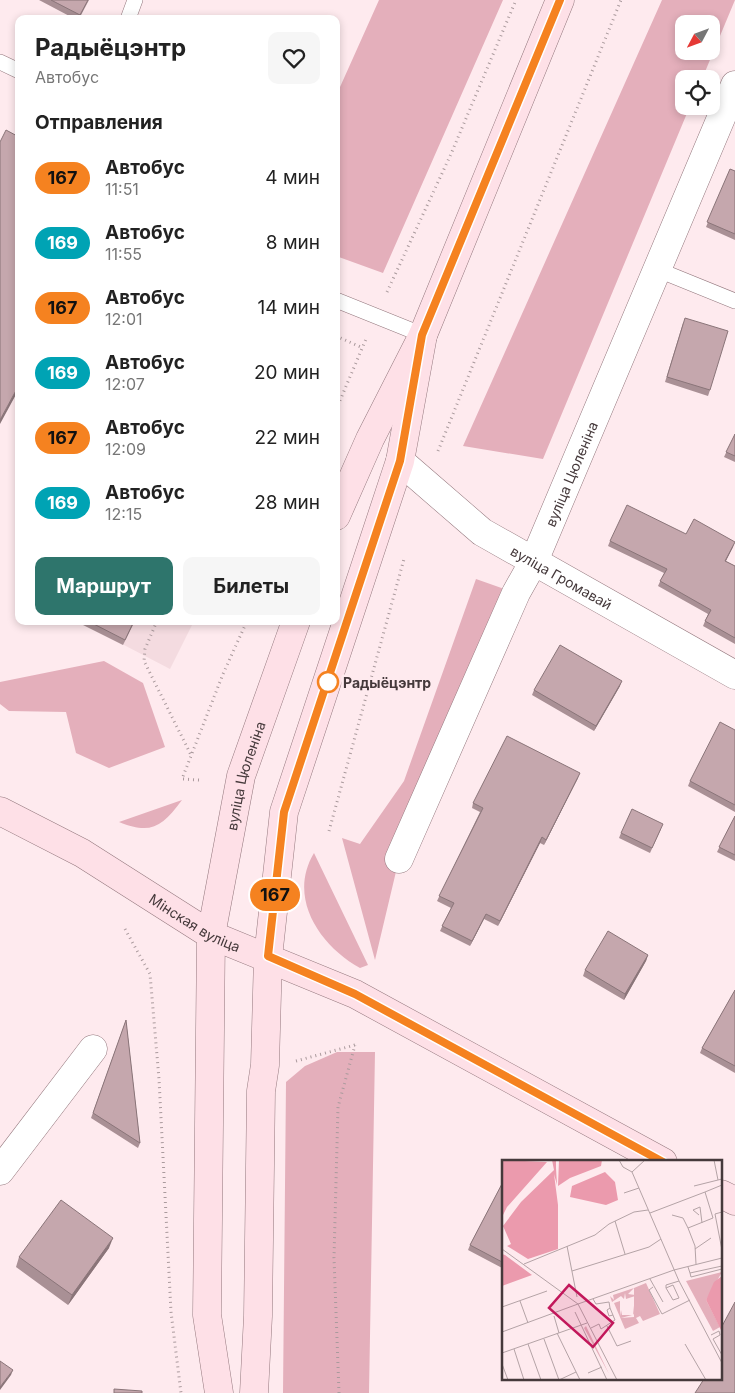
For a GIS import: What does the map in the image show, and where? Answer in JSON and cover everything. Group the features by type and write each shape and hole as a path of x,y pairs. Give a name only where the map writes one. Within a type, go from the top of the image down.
{"main road":[{"path":"340,507 370,439 422,335 560,0"},
{"path":"254,1393 258,1316 261,1091 264,1065 268,956 284,812 400,461 422,335"},
{"name":"вуліца Цюленіна","path":"219,1393 207,1315 211,935 242,776 295,625"},
{"name":"Мінская вуліца","path":"0,811 82,853 211,935 268,956 355,994 659,1160"},
{"path":"722,1194 735,1201"}],"street":[{"name":"вуліца Цюленіна","path":"399,859 516,593 534,561 735,85"},
{"name":"вуліца Громавай","path":"400,461 482,532 735,675"},
{"path":"0,1171 93,1049"}],"lane":[{"path":"129,15 135,0"},
{"path":"0,62 15,69"},
{"path":"656,269 735,301"},
{"path":"340,302 376,318 422,335"}],"path":[{"path":"340,401 451,154 516,0"},
{"path":"424,483 621,0"},
{"path":"340,338 363,348"},
{"path":"329,831 406,551"},
{"path":"155,625 145,649 144,661 191,756"},
{"path":"199,780 182,779 223,674 245,625"},
{"path":"125,929 150,974 159,1079 171,1312 181,1393"},
{"path":"295,1062 355,1045 338,1107 334,1258 339,1393"}],"shaded area":[{"path":"379,0 503,0 383,273 340,257 340,87"},
{"path":"662,0 735,0 720,36 720,15 675,15 675,60 710,60 706,70 675,70 675,115 686,115 543,459 463,446"},
{"path":"476,579 516,593 399,859 375,960 342,838 360,844 404,781"},
{"path":"86,625 192,625 170,669"},
{"path":"104,661 143,683 165,747 109,768 76,753 66,712 9,711 0,704 0,682"},
{"path":"182,800 168,817 155,826 140,828 119,822"},
{"path":"314,853 368,965 360,968 345,959 321,934 312,919 306,903 304,887 307,870"},
{"path":"337,1052 375,1052 369,1393 283,1393 286,1082 305,1066"}],"building":[{"path":"51,0 88,0 80,15"},
{"path":"6,130 15,135 15,392 0,420 0,142"},
{"path":"730,169 735,171 735,234 707,222"},
{"path":"685,318 728,331 710,390 667,377"},
{"path":"735,434 735,456 726,452"},
{"path":"627,505 686,534 694,519 735,542 725,561 735,566 735,638 705,621 711,610 660,581 667,569 610,541"},
{"path":"96,625 132,625 125,640"},
{"path":"560,645 622,681 596,726 534,690"},
{"path":"720,722 735,730 735,805 690,781"},
{"path":"507,736 580,773 546,840 542,837 500,921 486,914 472,941 442,926 454,903 439,896 483,808 473,803"},
{"path":"632,809 663,824 652,848 621,833"},
{"path":"735,816 735,855 719,847"},
{"path":"608,931 648,955 625,994 585,970"},
{"path":"735,990 735,1066 702,1048"},
{"path":"126,1020 140,1143 93,1113"},
{"path":"502,1184 502,1262 470,1245"},
{"path":"61,1200 113,1238 72,1295 19,1257"},
{"path":"735,1302 735,1393 695,1393 703,1380 722,1380 722,1326"},
{"path":"0,1361 13,1370 0,1387"},
{"path":"114,1389 142,1391 142,1393 114,1393"}],"bus line":[{"name":"167","path":"560,0 422,335 400,461 364,575 284,812 268,956 342,987 659,1160"}],"place":[{"name":"Радыёцэнтр","path":"328,682"}]}
